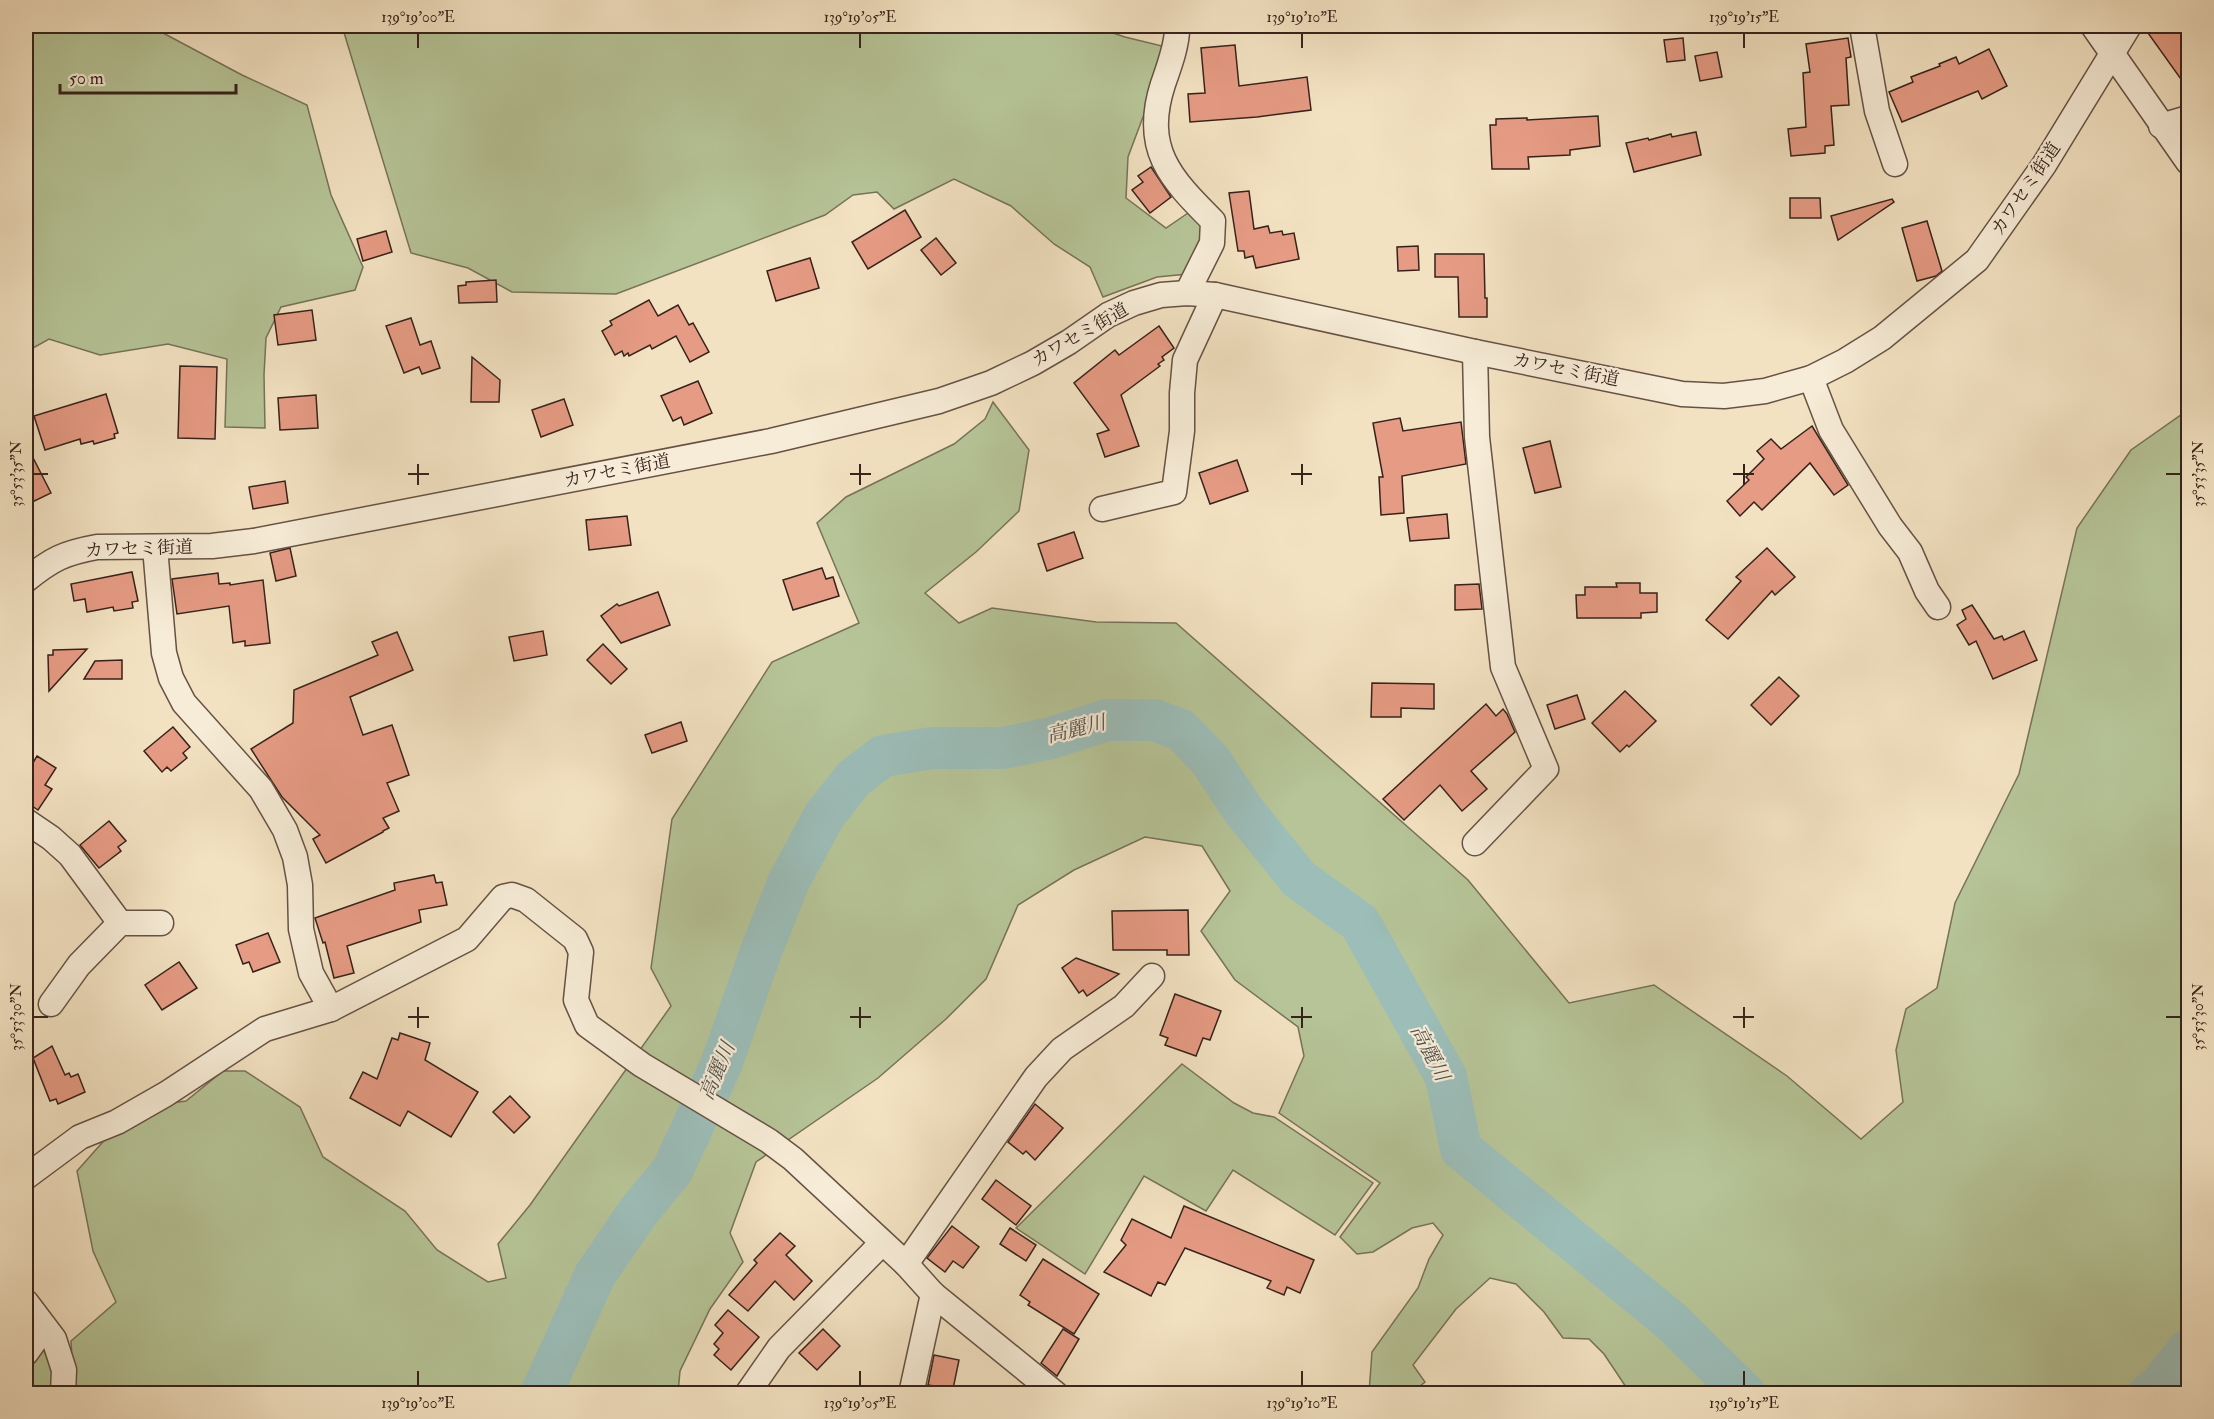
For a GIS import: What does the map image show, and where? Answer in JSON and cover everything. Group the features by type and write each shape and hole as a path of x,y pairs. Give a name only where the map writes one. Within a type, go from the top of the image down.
{"street":[{"path":"1177,26 1169,66 1158,100 1155,130 1161,157 1179,187 1213,221 1212,243 1187,293"},
{"path":"1862,26 1877,111 1895,164"},
{"path":"2093,26 2188,162"},
{"name":"カワセミ街道","path":"28,572 58,556 80,550 97,547 244,543 771,441 939,401 991,384 1069,342 1108,315 1161,295 1187,293 1215,295 1474,352 1690,394 1724,396 1765,391 1811,378 1845,361 1882,338 1920,309 1977,260 2044,165 2129,26"},
{"path":"2162,126 2188,118"},
{"path":"1102,509 1174,492 1182,431 1185,360 1215,295"},
{"path":"1474,352 1477,437 1503,667 1546,769 1474,843"},
{"path":"1811,378 1831,430 1890,526 1910,552 1927,591 1938,607"},
{"path":"155,547 164,653 171,678 184,703 261,789 285,830 295,857 300,885 301,929 311,974 332,1009"},
{"path":"26,821 51,838 70,855 120,923"},
{"path":"26,1177 80,1137 117,1122 166,1094 265,1029 332,1009 467,939 503,897 512,895 526,900 574,939 581,952 576,1000 587,1025 642,1065 769,1141 793,1159 906,1264 933,1294 1056,1394"},
{"path":"51,1004 80,965 120,923 161,923"},
{"path":"906,1264 1035,1077 1062,1048 1124,1006 1152,976"},
{"path":"747,1394 779,1348 882,1243"},
{"path":"911,1394 933,1294"},
{"path":"26,1302 54,1339 64,1370 63,1394"},
{"path":"26,1353 44,1328"}],"green space":[{"path":"26,26 150,26 242,75 307,105 331,195 363,267 355,290 281,307 266,338 265,428 225,427 227,359 168,344 100,355 49,339 26,352"},
{"path":"342,26 1020,26 1023,31 1054,26 1092,26 1166,47 1128,157 1126,198 1166,228 1188,213 1207,222 1188,274 1157,277 1103,297 1090,267 1054,244 1011,206 954,179 894,209 877,192 853,195 825,215 616,294 512,292 468,268 411,253"},
{"path":"993,402 1029,450 1019,511 976,552 925,593 959,623 992,608 1096,622 1176,623 1468,880 1569,1003 1654,985 1787,1076 1861,1139 1903,1102 1896,1050 1906,1009 1937,988 1955,903 2019,774 2077,528 2131,450 2188,410 2188,1393 1630,1393 1604,1354 1589,1339 1563,1338 1544,1312 1516,1284 1490,1278 1456,1309 1413,1365 1425,1382 1411,1393 1369,1393 1372,1352 1418,1288 1429,1259 1443,1235 1433,1223 1412,1228 1373,1252 1357,1254 1340,1237 1380,1183 1279,1113 1304,1056 1298,1027 1235,980 1201,931 1230,891 1202,846 1145,837 1074,870 1018,905 986,979 946,1019 878,1078 756,1162 730,1233 743,1262 710,1309 680,1371 678,1393 270,1394 262,1388 257,1394 74,1393 71,1341 116,1302 93,1251 77,1171 133,1108 186,1101 223,1071 245,1071 300,1107 323,1157 405,1211 437,1250 488,1282 506,1278 498,1244 530,1205 671,1006 651,968 672,819 772,662 859,623 817,523 846,497 954,444 985,419"},
{"path":"1182,1064 1234,1103 1253,1113 1274,1117 1373,1183 1335,1235 1233,1170 1206,1211 1144,1176 1085,1274 1016,1228"},
{"path":"43,1348 54,1376 54,1393 26,1393 26,1368"}],"building":[{"path":"2159,26 2179,26 2188,39 2188,89 2148,33"},
{"path":"1683,38 1685,60 1667,62 1664,40"},
{"path":"1848,38 1851,57 1846,58 1849,105 1831,106 1834,145 1825,146 1825,153 1791,156 1788,129 1806,127 1803,73 1810,72 1806,44"},
{"path":"1235,45 1239,86 1307,77 1311,110 1190,122 1188,94 1205,93 1201,48"},
{"path":"1989,49 2007,86 1982,99 1978,91 1902,122 1889,92 1913,82 1911,77 1940,66 1939,64 1956,57 1959,64"},
{"path":"1717,52 1722,77 1700,81 1695,56"},
{"path":"1598,116 1600,146 1570,150 1570,155 1528,157 1529,169 1492,169 1490,125 1496,125 1496,119 1527,118 1527,120"},
{"path":"1696,132 1701,155 1634,172 1626,143 1671,134 1672,137"},
{"path":"1151,167 1171,197 1150,213 1132,190 1143,182 1138,176"},
{"path":"1249,191 1254,229 1268,226 1270,233 1282,231 1283,235 1294,233 1299,259 1256,268 1253,256 1245,258 1244,251 1238,251 1229,193"},
{"path":"1790,198 1820,198 1821,218 1790,218"},
{"path":"1892,199 1894,202 1838,240 1831,216"},
{"path":"905,210 921,237 868,269 852,242"},
{"path":"1927,221 1942,271 1936,276 1917,281 1902,228"},
{"path":"386,231 392,252 363,261 357,239"},
{"path":"936,238 956,263 941,275 921,250"},
{"path":"1418,246 1419,270 1398,271 1397,247"},
{"path":"1435,254 1484,254 1487,317 1459,317 1458,277 1435,277"},
{"path":"810,258 819,288 776,301 767,271"},
{"path":"496,280 497,302 459,303 458,286 466,285 466,282"},
{"path":"649,300 658,316 678,305 689,325 693,323 709,352 690,362 676,336 652,349 650,345 629,356 628,353 624,356 622,351 615,355 602,331 612,325 610,321"},
{"path":"312,310 316,340 278,345 274,315"},
{"path":"411,318 420,345 431,341 440,368 422,374 419,367 404,373 386,326"},
{"path":"1159,326 1174,348 1162,357 1164,360 1158,364 1160,366 1121,395 1139,446 1105,457 1097,434 1109,430 1074,383 1115,350 1119,355"},
{"path":"472,357 500,380 499,402 471,402"},
{"path":"180,366 217,367 215,439 178,438"},
{"path":"698,381 712,413 684,425 681,417 673,421 661,396"},
{"path":"106,394 118,433 114,434 115,438 94,444 93,441 81,444 80,439 45,450 34,416"},
{"path":"316,395 318,428 280,430 278,398"},
{"path":"564,399 573,425 541,437 532,410"},
{"path":"1400,418 1403,431 1461,422 1466,464 1402,476 1404,513 1381,515 1379,477 1383,477 1373,423"},
{"path":"1812,426 1848,485 1834,495 1810,463 1762,510 1754,502 1740,516 1727,501 1749,480 1746,477 1764,459 1757,451 1771,439 1781,449"},
{"path":"1550,441 1561,487 1535,493 1523,448"},
{"path":"26,444 51,493 26,505"},
{"path":"1237,460 1248,491 1210,504 1199,473"},
{"path":"285,481 288,503 253,509 249,487"},
{"path":"1447,514 1449,538 1410,541 1407,518"},
{"path":"627,516 631,545 589,550 586,520"},
{"path":"1074,532 1083,558 1047,571 1038,544"},
{"path":"290,548 296,576 276,581 270,553"},
{"path":"1767,548 1795,577 1775,595 1772,591 1728,639 1706,620 1741,581 1736,577"},
{"path":"822,568 826,579 833,577 839,596 793,610 783,580"},
{"path":"132,572 138,601 132,602 133,608 114,611 113,607 87,612 85,599 74,601 71,584"},
{"path":"218,573 219,584 230,583 230,585 263,580 270,643 245,646 245,641 233,643 229,606 177,614 172,579"},
{"path":"1616,583 1640,583 1640,593 1657,593 1657,612 1641,613 1641,618 1577,618 1576,595 1585,595 1585,587 1617,587"},
{"path":"1479,584 1482,609 1455,610 1455,585"},
{"path":"658,592 670,625 621,643 601,616 617,604 619,606"},
{"path":"1972,605 1994,639 2002,636 2004,640 2024,631 2037,660 1993,679 1976,641 1969,645 1957,625 1966,619 1962,610"},
{"path":"543,631 547,655 514,661 509,637"},
{"path":"397,632 413,670 350,697 363,735 392,725 409,775 387,783 399,811 383,818 389,828 326,863 313,839 320,835 282,797 251,749 293,723 294,690 378,655 372,642"},
{"path":"603,644 627,669 611,684 587,660"},
{"path":"87,649 49,691 48,655 53,655 53,650"},
{"path":"122,660 122,679 84,679 95,661"},
{"path":"1779,677 1799,696 1771,725 1751,705"},
{"path":"1372,683 1434,684 1434,709 1401,708 1401,717 1371,717"},
{"path":"1625,691 1656,721 1629,747 1627,745 1620,752 1592,723"},
{"path":"1577,695 1585,719 1555,729 1547,705"},
{"path":"1486,704 1496,716 1503,709 1515,732 1471,771 1487,789 1462,811 1440,785 1404,820 1383,799"},
{"path":"681,722 687,741 652,753 645,735"},
{"path":"173,727 190,747 183,753 187,758 171,771 167,767 162,772 144,751"},
{"path":"37,756 56,768 45,785 52,789 38,810 32,806 31,808 26,807 26,772"},
{"path":"109,821 126,841 118,847 121,851 99,868 80,845"},
{"path":"434,875 436,883 442,882 447,905 419,910 421,922 347,946 354,973 334,978 325,942 323,943 315,918 395,890 394,883"},
{"path":"1188,910 1189,955 1167,955 1167,950 1113,950 1112,911"},
{"path":"268,933 280,962 253,972 249,962 243,964 236,945"},
{"path":"1076,958 1119,974 1087,996 1083,990 1079,993 1062,968"},
{"path":"179,962 197,988 162,1010 145,985"},
{"path":"1175,994 1221,1011 1210,1040 1203,1038 1196,1056 1165,1045 1168,1038 1160,1035"},
{"path":"400,1033 430,1043 425,1060 478,1092 451,1137 408,1111 400,1126 350,1098 363,1072 377,1079 392,1038 398,1040"},
{"path":"52,1046 65,1075 69,1073 71,1077 78,1074 85,1092 58,1104 56,1099 50,1101 33,1058"},
{"path":"510,1096 530,1117 514,1133 493,1112"},
{"path":"1035,1104 1063,1128 1035,1160 1026,1151 1023,1154 1008,1142"},
{"path":"996,1180 1031,1206 1016,1225 982,1199"},
{"path":"1184,1206 1314,1260 1300,1293 1287,1287 1284,1295 1267,1288 1271,1281 1185,1248 1165,1285 1158,1282 1151,1296 1104,1272 1126,1245 1121,1240 1132,1219 1171,1238"},
{"path":"952,1226 979,1247 963,1268 953,1261 945,1272 927,1258"},
{"path":"1010,1228 1036,1245 1026,1261 1000,1244"},
{"path":"780,1233 795,1246 786,1255 812,1281 794,1300 775,1281 748,1311 729,1295 757,1263 754,1260"},
{"path":"1043,1259 1099,1294 1074,1334 1028,1305 1030,1302 1020,1295"},
{"path":"728,1310 759,1337 731,1370 714,1355 719,1349 714,1344 723,1333 715,1325"},
{"path":"823,1329 840,1346 817,1370 799,1353"},
{"path":"1063,1329 1079,1339 1057,1376 1041,1363"},
{"path":"934,1355 959,1360 953,1389 928,1385"}],"waterway":[{"name":"高麗川","path":"541,1394 595,1275 638,1212 672,1171 721,1065 788,883 824,816 854,778 883,756 932,748 1003,748 1051,738 1107,720 1154,720 1181,730 1210,760 1244,811 1299,879 1360,923 1446,1077 1461,1149 1671,1321 1745,1394"},
{"name":"高麗川","path":"2149,1394 2158,1387 2188,1350"}]}
